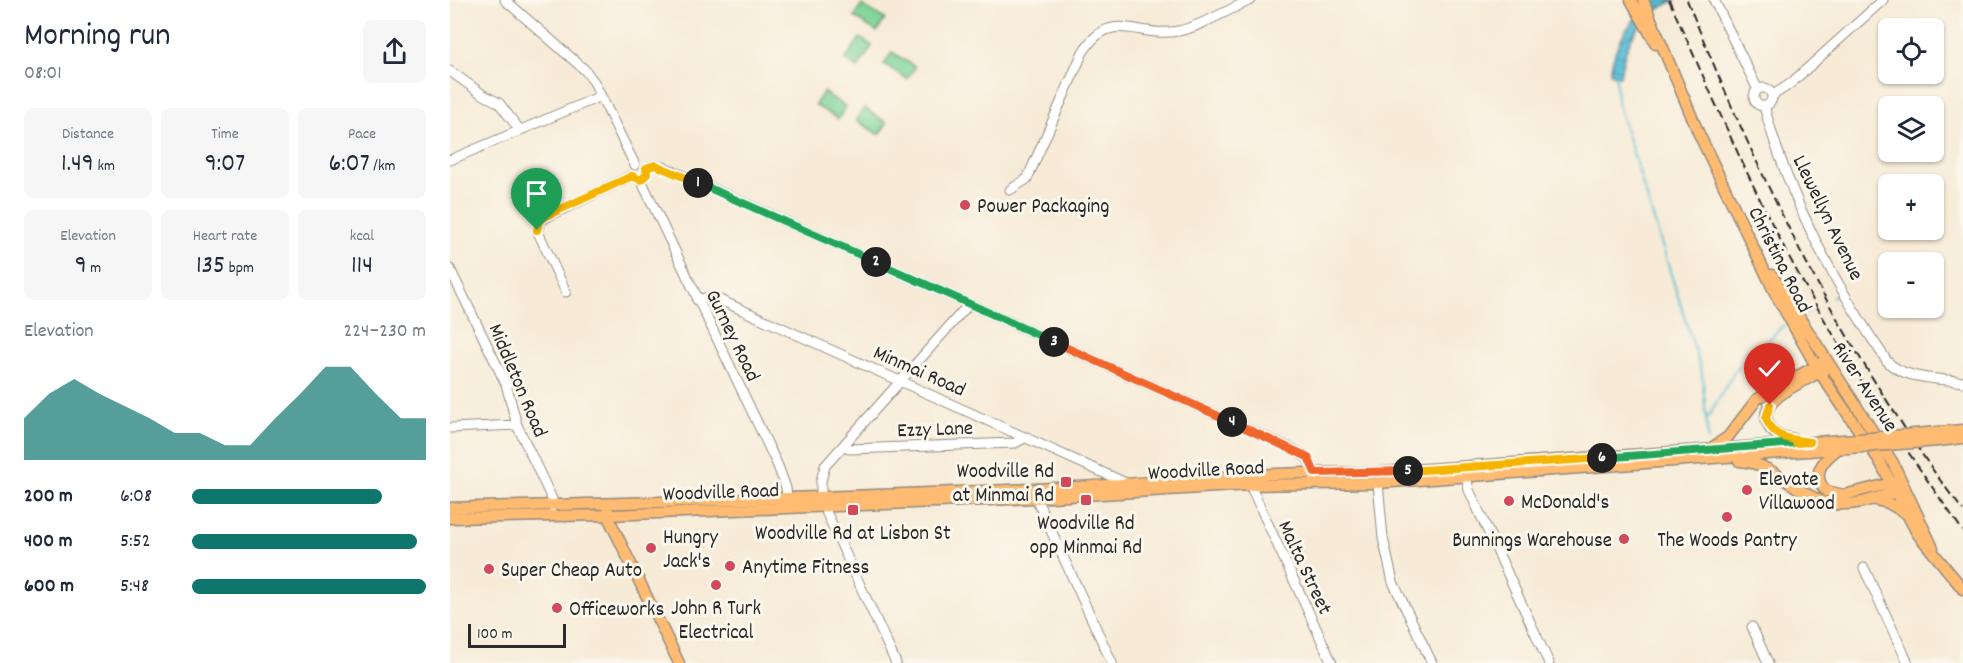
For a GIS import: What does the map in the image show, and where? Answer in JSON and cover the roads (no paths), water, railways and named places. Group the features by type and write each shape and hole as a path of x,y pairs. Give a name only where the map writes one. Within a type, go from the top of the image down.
{"main road":[{"name":"Christina Road","path":"1631,0 1642,6 1776,296 1823,366 1879,460"},
{"path":"1810,442 1776,434 1768,425 1766,413 1776,398 1823,366"},
{"path":"1710,454 1724,442 1757,399 1823,366"},
{"name":"River Avenue","path":"1823,366 1899,486 1935,554"},
{"name":"Woodville Road","path":"1938,436 1963,429"},
{"name":"Woodville Road","path":"1710,454 1810,442 1860,443 1938,436 1963,438"},
{"name":"Woodville Road","path":"450,518 788,502 1036,498 1250,485 1378,483 1465,473 1710,454 1838,449 1860,443"},
{"path":"1838,449 1820,465 1818,476 1826,491 1838,495 1899,486"},
{"path":"1710,454 1765,466 1812,496 1831,503 1875,500 1888,503 1906,513"},
{"path":"1867,490 1878,480 1881,471 1879,460"},
{"name":"River Avenue","path":"1879,460 1899,486 1906,513 1924,544 1963,589"},
{"name":"Woodville Road","path":"822,501 1315,473 1465,473"},
{"path":"1875,500 1899,486"},
{"name":"Woodville Road","path":"450,508 552,507 608,510"},
{"path":"608,510 679,663"}],"street":[{"path":"505,0 585,69 635,165"},
{"path":"1010,190 1027,178 1083,52 1093,37 1108,27 1179,31 1251,0"},
{"path":"1714,0 1758,90"},
{"path":"1772,96 1766,89 1758,90 1754,96 1755,101 1764,106 1772,96 1790,84 1883,0"},
{"path":"450,71 499,103 519,129"},
{"path":"450,160 601,96"},
{"name":"Llewellyn Avenue","path":"1764,106 1778,153 1809,223 1845,292 1887,361 1897,370 1908,374 1963,382"},
{"path":"566,292 534,223 632,176 641,180 647,174 646,168 640,164 635,165"},
{"path":"632,176 631,171 635,165"},
{"path":"646,168 655,165 664,167 1308,457 1315,473 1314,485"},
{"name":"Gurney Road","path":"641,180 778,466 788,502"},
{"name":"Middleton Road","path":"450,269 506,384 517,425 552,499 552,507"},
{"name":"Minmai Road","path":"698,300 709,297 720,300 1027,437 1126,484"},
{"path":"897,663 822,501 821,481 825,466 969,304"},
{"path":"450,428 517,425"},
{"name":"Ezzy Lane","path":"845,446 850,449 1015,443 1027,437"},
{"path":"1465,473 1468,490 1549,663"},
{"path":"1378,483 1383,538 1393,582 1432,663"},
{"name":"Malta Street","path":"1250,485 1332,663"},
{"path":"1036,498 1112,663"},
{"path":"1864,568 1908,663"},
{"path":"1752,627 1768,663"}],"water":[{"path":"1659,0 1676,0 1644,21 1626,51 1620,76 1610,73 1620,40 1632,22"}],"waterway":[{"path":"1616,74 1617,102 1702,373 1708,439"},
{"path":"1832,297 1837,294"},
{"path":"1804,313 1813,308"},
{"path":"1707,419 1734,372 1784,325"}],"railway":[{"path":"1669,0 1755,189 1786,251 1870,394 1963,531"},
{"path":"1687,0 1755,159 1833,312 1926,461 1963,510"}],"place":[{"name":"Power Packaging","path":"965,205"},
{"name":"Woodville Rd at Minmai Rd","path":"1066,482"},
{"name":"Elevate Villawood","path":"1747,490"},
{"name":"Woodville Rd opp Minmai Rd","path":"1086,500"},
{"name":"McDonald's","path":"1509,501"},
{"name":"Woodville Rd at Lisbon St","path":"853,510"},
{"name":"The Woods Pantry","path":"1727,517"},
{"name":"Bunnings Warehouse","path":"1624,539"},
{"name":"Hungry Jack's","path":"651,548"},
{"name":"Anytime Fitness","path":"730,566"},
{"name":"Super Cheap Auto","path":"489,569"},
{"name":"John R Turk Electrical","path":"716,585"},
{"name":"Officeworks","path":"557,608"}]}
